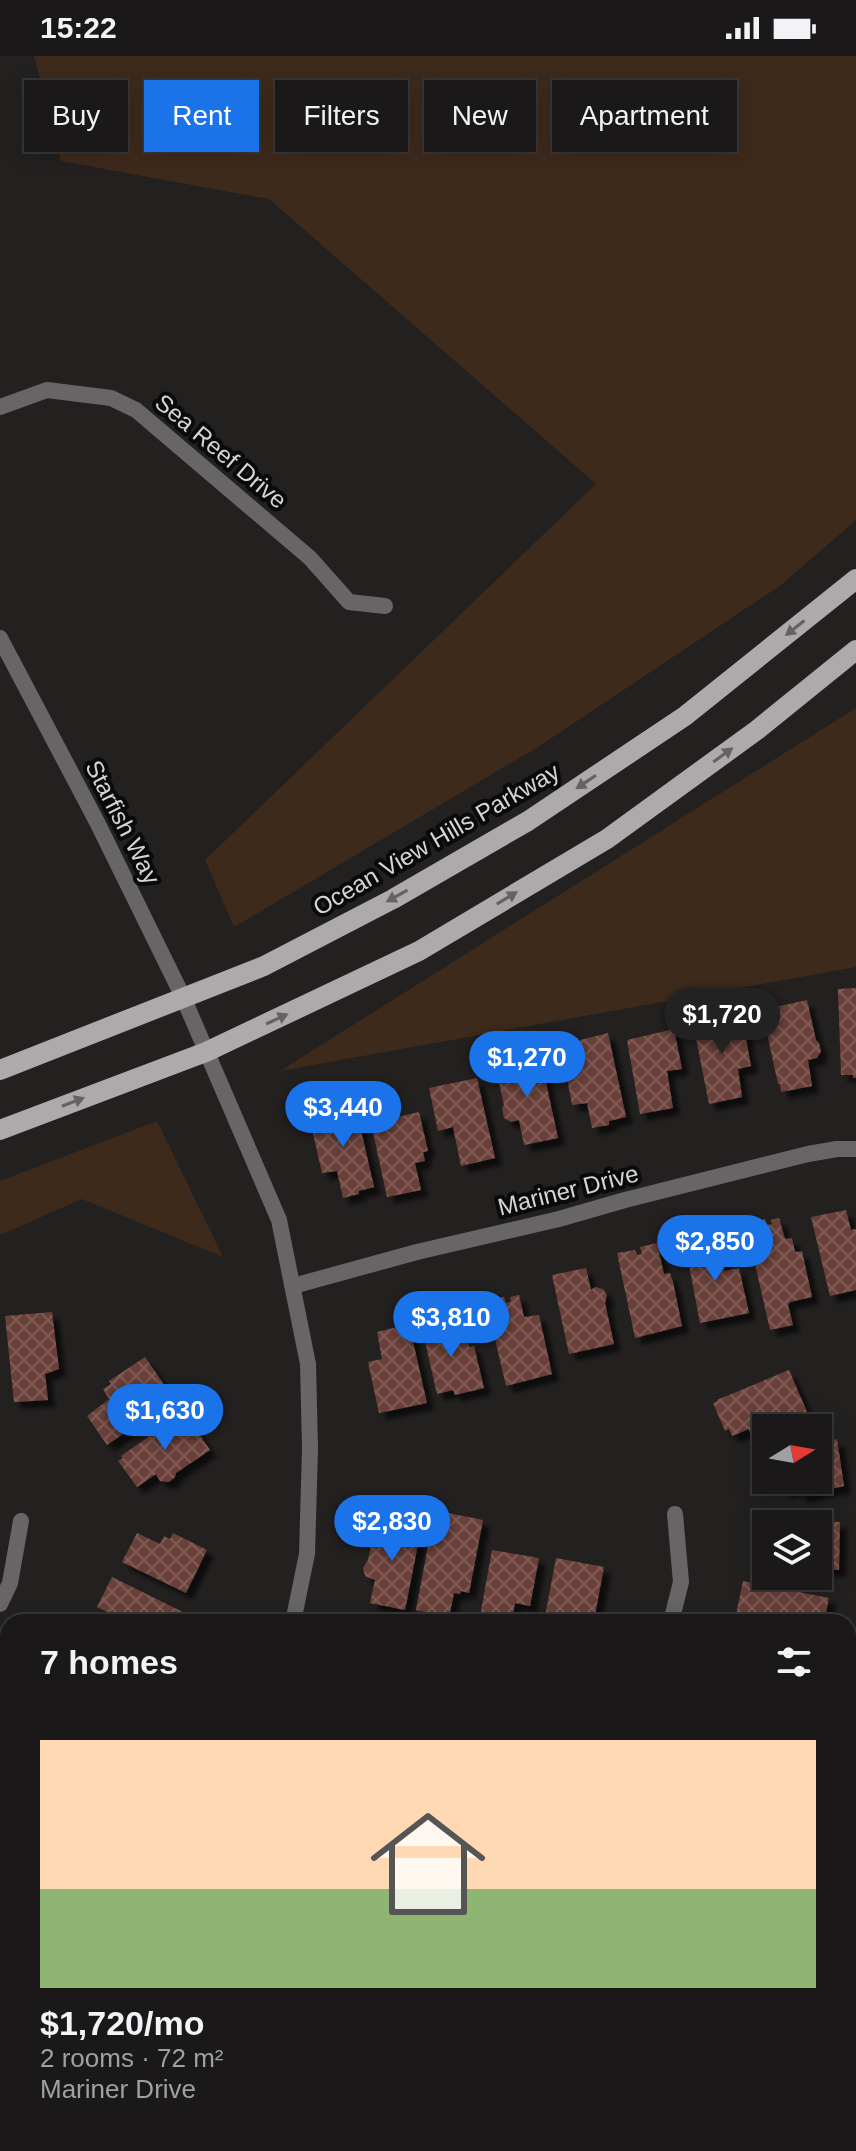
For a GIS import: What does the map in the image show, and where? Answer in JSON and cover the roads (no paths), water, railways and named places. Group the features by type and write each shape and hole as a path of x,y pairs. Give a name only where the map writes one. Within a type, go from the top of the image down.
{"main road":[{"name":"Ocean View Hills Parkway","path":"0,1070 264,966 393,899 528,821 685,716 856,579"},
{"path":"0,1130 206,1052 419,951 607,839 757,730 856,650"}],"street":[{"name":"Sea Reef Drive","path":"0,407 47,390 111,398 136,410 310,558 349,602 385,606"},
{"name":"Starfish Way","path":"0,638 97,822 183,997 279,1220 308,1364 310,1448 307,1554 295,1614"},
{"name":"Mariner Drive","path":"293,1286 808,1154 856,1149"},
{"path":"673,1614 681,1582 675,1514"},
{"path":"0,1604 10,1583 21,1521"}]}
